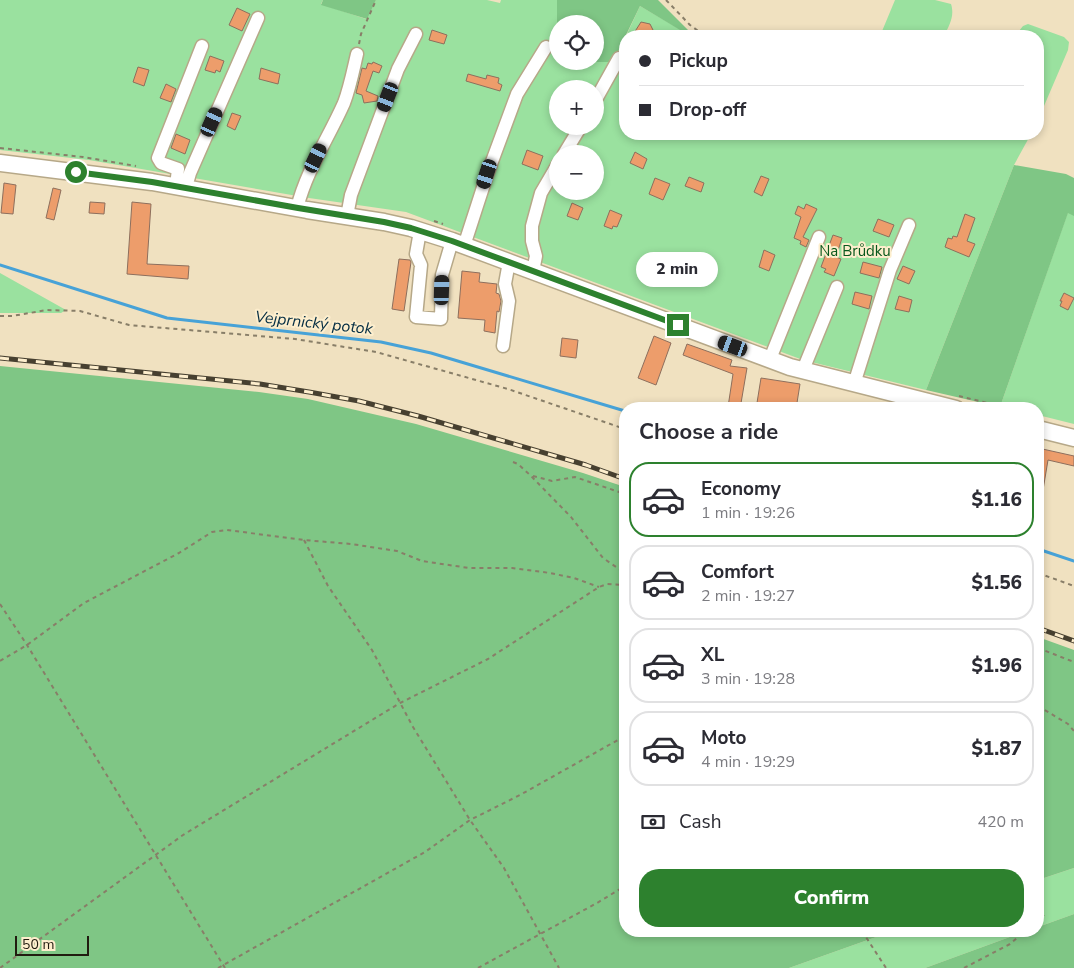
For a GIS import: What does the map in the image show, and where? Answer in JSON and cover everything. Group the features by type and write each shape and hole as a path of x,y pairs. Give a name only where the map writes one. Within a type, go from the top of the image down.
{"main road":[{"path":"0,162 181,186 384,222 420,231 770,359 854,384 927,402"},
{"path":"1044,430 1074,438"}],"street":[{"path":"181,186 190,173 258,18"},
{"path":"347,216 350,196 398,69 416,34"},
{"path":"181,186 178,170 161,163 158,158 202,46"},
{"path":"420,231 416,254 421,265 416,317 441,319 442,275 458,244 517,94 546,47"},
{"path":"298,208 302,187 344,102 352,80 357,54"},
{"path":"604,85 619,58"},
{"path":"533,271 536,256 532,226 542,192 549,180"},
{"path":"854,384 890,270 909,225"},
{"path":"770,359 819,237"},
{"path":"503,346 508,301 505,284 509,262"},
{"path":"803,370 837,287"}],"path":[{"path":"357,54 361,34 376,0"},
{"path":"666,0 696,30"},
{"path":"0,316 12,316 46,310 80,311 129,325 295,339 376,352 508,389 619,427"},
{"path":"513,462 530,475 571,517 603,558 619,569"},
{"path":"530,475 552,480 575,477 619,492"},
{"path":"0,661 27,645 84,603 178,553 212,532 227,530 397,551 422,561 469,568 512,568 550,573 574,578 599,587"},
{"path":"304,540 328,586 372,650 413,727 470,820 504,868 559,968"},
{"path":"1044,575 1074,586"},
{"path":"0,968 191,830 400,703 488,658 599,587 607,584 619,585"},
{"path":"0,604 224,967"},
{"path":"1044,650 1074,662"},
{"path":"1044,710 1068,724 1074,730"},
{"path":"218,968 224,967 425,852 470,820 520,795 619,739"},
{"path":"478,968 619,889"},
{"path":"866,937 886,968"},
{"path":"964,968 1010,944 1018,937"}],"green space":[{"name":"Na Brůdku","path":"0,0 323,0 321,4 366,19 376,0 487,0 500,3 501,0 557,0 557,15 549,15 549,70 604,70 604,62 613,62 619,50 619,140 1028,140 1014,165 926,390 803,360 406,212 309,198 89,160 0,150"},
{"path":"323,0 376,0 367,19 321,5"},
{"path":"557,0 658,0 688,30 680,30 640,6 628,30 619,30 619,50 613,62 604,62 604,15 557,15"},
{"path":"895,0 935,0 951,4 952,17 947,30 882,30"},
{"path":"640,6 681,30 629,30"},
{"path":"1028,24 1064,37 1069,42 1068,50 1044,106 1044,30 1020,30"},
{"path":"1014,165 1066,174 1074,178 1074,216 1068,213 1002,402 978,402 926,390"},
{"path":"1074,202 1074,424 1044,416 1044,402 1002,402 1068,212"},
{"path":"0,273 66,310 61,313 0,313"},
{"path":"0,366 259,392 308,399 416,424 619,485 619,937 876,937 789,968 0,968"},
{"path":"1044,639 1074,650 1074,868 1044,878"},
{"path":"1074,868 1074,914 1044,925 1044,878"},
{"path":"1074,914 1074,968 925,968 1010,937 1044,937 1044,925"},
{"path":"876,937 1010,937 925,968 789,968"}],"building":[{"path":"237,8 250,14 242,31 229,25"},
{"path":"641,22 650,24 653,30 636,30"},
{"path":"432,30 447,35 444,44 429,40"},
{"path":"210,56 224,61 220,72 216,70 215,73 205,70"},
{"path":"373,62 382,66 379,73 373,71 366,91 378,96 377,101 364,103 362,95 356,93 362,68 366,69 368,63 372,64"},
{"path":"138,67 149,70 144,86 133,82"},
{"path":"261,68 280,74 278,84 259,79"},
{"path":"468,74 486,79 487,75 499,78 498,83 502,85 500,91 466,81"},
{"path":"166,84 176,89 171,102 160,98"},
{"path":"232,113 241,116 235,130 227,126"},
{"path":"176,134 190,140 185,154 171,148"},
{"path":"527,150 543,156 538,170 522,164"},
{"path":"635,152 647,159 643,169 630,163"},
{"path":"761,176 769,179 762,196 754,192"},
{"path":"689,177 704,183 701,192 685,186"},
{"path":"655,178 670,184 663,200 649,194"},
{"path":"4,183 16,185 13,214 1,213"},
{"path":"53,188 61,190 54,220 46,218"},
{"path":"90,202 105,203 104,214 89,213"},
{"path":"132,202 151,204 147,264 189,266 188,279 127,274"},
{"path":"572,203 583,208 578,220 567,216"},
{"path":"806,204 817,209 803,237 809,240 806,247 800,244 801,241 794,238 801,217 795,214 798,206 804,209"},
{"path":"610,210 622,215 617,227 613,226 612,229 604,226"},
{"path":"965,214 975,218 967,241 975,244 969,257 945,247 948,238 957,237"},
{"path":"878,219 894,225 889,237 873,231"},
{"path":"833,235 842,238 836,257 841,259 834,276 824,272 826,269 821,267"},
{"path":"764,250 775,255 769,271 759,267"},
{"path":"399,259 410,260 411,262 404,311 392,309"},
{"path":"863,262 882,267 879,278 860,273"},
{"path":"903,266 915,271 909,284 897,279"},
{"path":"462,271 480,273 479,282 497,284 496,293 499,294 501,301 499,312 497,311 495,333 484,331 485,320 458,318"},
{"path":"855,292 872,296 869,309 852,304"},
{"path":"1064,293 1074,298 1068,310 1060,306"},
{"path":"899,296 912,300 909,312 895,309"},
{"path":"654,336 671,343 656,385 638,378"},
{"path":"562,338 578,340 576,358 560,356"},
{"path":"687,344 732,360 730,366 747,368 741,402 729,402 733,374 683,355"},
{"path":"761,378 800,384 797,402 757,402"},
{"path":"1044,449 1074,456 1074,466 1048,460 1044,484"}],"waterway":[{"name":"Vejprnický potok","path":"0,265 167,318 381,342 431,353 619,409"},
{"name":"Vejprnický potok","path":"1044,551 1074,561"}],"railway":[{"path":"0,358 260,384 359,401 418,416 586,465 619,477"},
{"path":"1044,630 1074,641"}],"route":[{"path":"76,172 186,187 411,228 452,241 678,325"}]}
